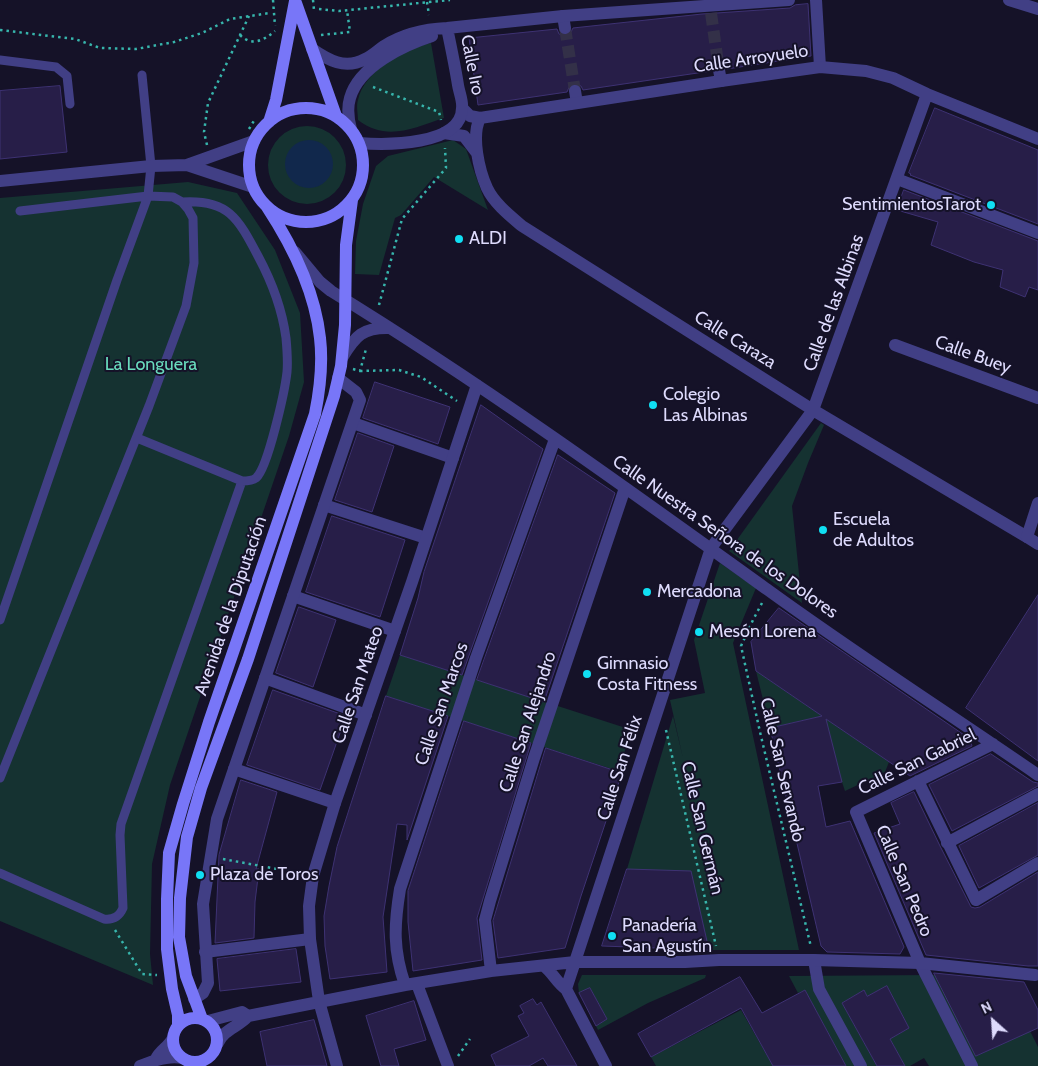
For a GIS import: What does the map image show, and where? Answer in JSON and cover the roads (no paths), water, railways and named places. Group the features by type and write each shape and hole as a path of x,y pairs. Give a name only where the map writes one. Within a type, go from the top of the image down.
{"main road":[{"path":"295,1 316,45 336,116"},
{"path":"269,122 276,100 295,1"},
{"path":"302,108 320,110 336,116 350,129 359,143 363,161 362,178 352,200 334,216 311,222 287,219 276,214 266,207 253,187 249,164 249,137 279,115 290,110 302,108"},
{"name":"Avenida de la Diputación","path":"205,1020 186,976 179,937 180,898 187,837 201,788 248,658 328,416 340,368 345,325 346,245 352,200"},
{"name":"Avenida de la Diputación","path":"175,1032 178,1015 167,949 169,853 210,722 315,414 322,365 320,338 315,312 306,283 280,227 266,207"},
{"path":"214,1066 217,1046 216,1031 205,1020 192,1018 175,1032 175,1050 185,1061 202,1062 212,1055 217,1046"}],"street":[{"name":"Calle Iro","path":"316,45 331,61 350,64 364,60 385,45 413,33 431,28 564,22 711,10 789,0"},
{"path":"816,0 820,67"},
{"path":"1009,0 1038,8"},
{"path":"1034,0 1038,8"},
{"name":"Calle Iro","path":"350,129 348,110 350,96 361,79 388,55 447,28"},
{"name":"Calle Iro","path":"447,28 463,109"},
{"name":"Calle Arroyuelo","path":"480,118 576,97 720,75 820,67 866,71 893,78 927,94 1038,139"},
{"name":"Calle de las Albinas","path":"813,410 927,94"},
{"path":"359,143 386,145 416,142 444,133 457,124 463,109 470,116 480,118"},
{"name":"Calle Caraza","path":"480,118 476,128 477,153 488,188 502,209 522,226 813,410 1032,540"},
{"path":"444,133 464,136 477,153"},
{"path":"0,180 151,166 187,165 209,158 249,137"},
{"path":"187,165 253,187"},
{"path":"897,180 1038,233"},
{"path":"194,998 203,993 208,983 203,904 209,857 217,819 360,400 340,368 352,342 374,324 345,299 320,282 288,243"},
{"name":"Calle Nuestra Señora de los Dolores","path":"374,324 390,328 477,386 712,548 769,591 1038,775"},
{"name":"Calle Buey","path":"895,345 1038,398"},
{"name":"Calle San Mateo","path":"337,1066 319,1001 310,938 309,906 313,876 335,803 477,386"},
{"name":"Calle San Félix","path":"566,989 712,548 813,410"},
{"path":"353,423 453,458"},
{"name":"Calle San Marcos","path":"447,1065 411,984 399,966 395,921 400,889 476,658 555,439"},
{"name":"Calle San Alejandro","path":"491,971 485,920 490,901 534,758 625,488"},
{"path":"1032,540 1038,503"},
{"path":"324,505 426,538"},
{"path":"293,596 394,631"},
{"path":"265,678 366,715"},
{"name":"Calle San Gabriel","path":"856,812 993,744"},
{"path":"234,769 335,803"},
{"path":"918,781 976,900 1038,863"},
{"path":"948,843 1038,794"},
{"name":"Calle San Pedro","path":"856,812 920,963 972,1066"},
{"path":"205,952 310,938"},
{"path":"814,960 819,989 861,1066"},
{"path":"217,1046 224,1032 245,1020 248,1016 411,984 491,971 575,962 814,960 920,963 1037,976"},
{"path":"544,966 553,974 559,984 566,989 606,1066"},
{"path":"205,1020 242,1012 248,1016"},
{"path":"156,1059 168,1047 175,1032"},
{"path":"140,1066 156,1059 162,1060 175,1056 185,1061"}],"lane":[{"path":"0,60 56,67 67,76 70,104"},
{"path":"0,620 117,280 148,196 151,166 142,75"},
{"path":"0,778 137,438 186,306 194,263 193,218 182,202 173,196 148,196 20,211"},
{"path":"137,438 242,481 252,480 260,473 278,416 287,372 286,337 280,307 267,273 246,232 238,220 215,204 194,201 182,202"},
{"path":"0,873 104,919 109,920 118,916 123,908 120,835 122,824 242,481"}],"water":[{"path":"304,140 314,140 326,147 333,159 333,169 326,181 314,188 304,188 296,184 289,177 285,169 285,159 289,151 296,144"}],"tunnel":[{"path":"711,13 719,70"},
{"path":"565,28 575,91"}],"place":[{"name":"SentimientosTarot","path":"991,205"},
{"name":"ALDI","path":"459,239"},
{"name":"Colegio Las Albinas","path":"653,405"},
{"name":"Escuela de Adultos","path":"823,530"},
{"name":"Mercadona","path":"647,592"},
{"name":"Mesón Lorena","path":"699,632"},
{"name":"Gimnasio Costa Fitness","path":"587,674"},
{"name":"Plaza de Toros","path":"200,875"},
{"name":"Panadería San Agustín","path":"612,936"}],"park label":[{"name":"La Longuera","path":"151,365"}]}
